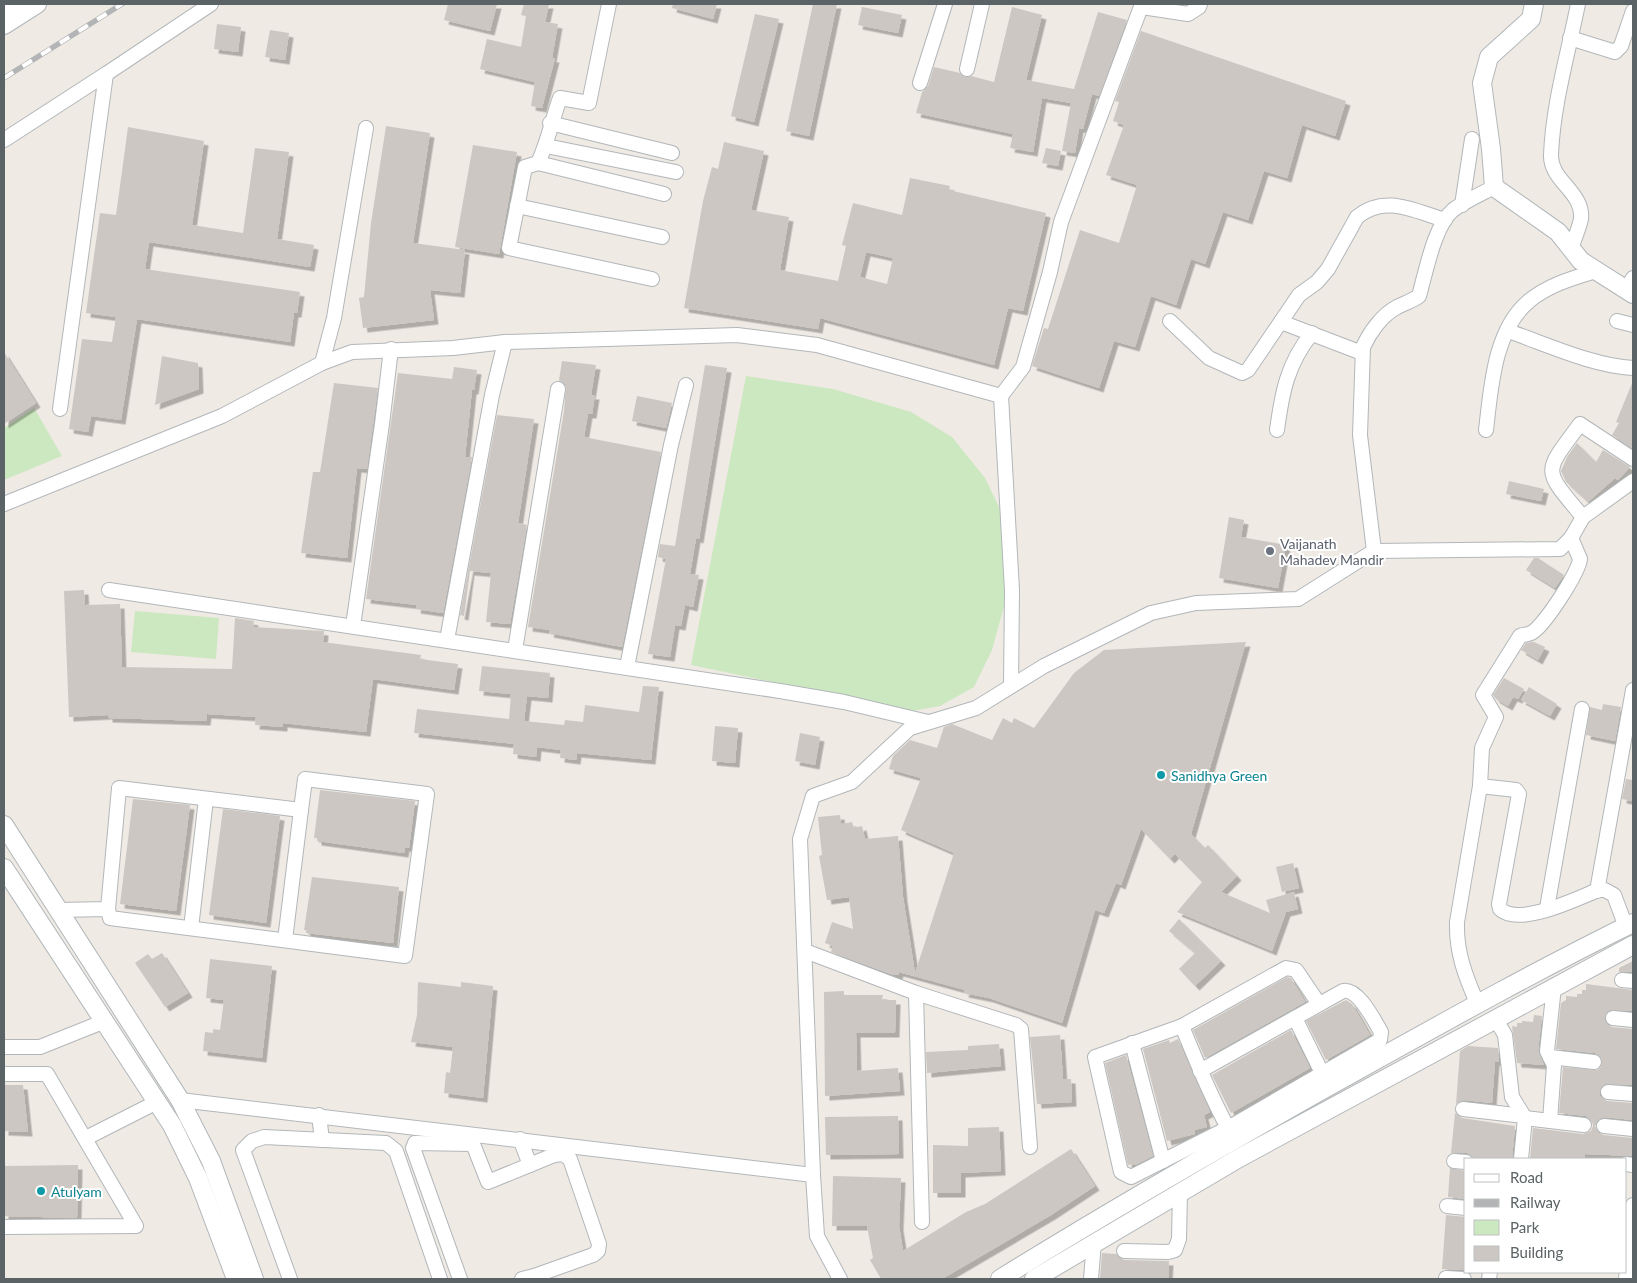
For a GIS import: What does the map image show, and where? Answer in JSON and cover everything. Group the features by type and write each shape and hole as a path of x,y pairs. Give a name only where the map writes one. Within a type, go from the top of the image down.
{"street":[{"path":"4,8 10,4"},
{"path":"4,25 37,4"},
{"path":"4,140 211,4"},
{"path":"538,163 546,146 550,123 560,98 589,103 609,4"},
{"path":"920,83 944,4"},
{"path":"967,69 982,4"},
{"path":"1011,686 1012,590 1001,396 1023,367 1050,272 1060,222 1142,5 1188,14 1199,8 1200,4"},
{"path":"1494,187 1491,149 1483,99 1483,75 1489,57 1531,19 1534,4"},
{"path":"1571,249 1581,220 1580,208 1572,190 1552,167 1551,156 1558,97 1578,4"},
{"path":"1570,38 1611,52 1619,50 1633,11"},
{"path":"60,409 106,74"},
{"path":"550,123 672,153"},
{"path":"322,363 334,318 366,128"},
{"path":"1462,205 1472,139"},
{"path":"546,146 676,172"},
{"path":"652,279 509,248 525,167 538,163 664,194"},
{"path":"1374,551 1360,435 1362,353 1367,338 1382,319 1398,307 1419,296 1438,235 1445,220 1453,210 1494,187"},
{"path":"1494,187 1558,232 1580,261 1596,271 1631,287"},
{"path":"1170,322 1209,358 1242,373 1248,370 1299,295 1322,277 1358,217 1365,211 1378,205 1391,204 1445,220"},
{"path":"516,206 662,237"},
{"path":"1486,430 1491,389 1508,331 1529,301 1563,282 1596,271"},
{"path":"1617,321 1633,326"},
{"path":"1281,322 1362,353"},
{"path":"1508,331 1623,368 1633,368"},
{"path":"1277,430 1283,386 1302,346 1312,334"},
{"path":"4,504 222,416 322,363 352,352 454,348 505,342 737,336 817,345 1001,396"},
{"path":"447,640 492,395 505,342"},
{"path":"353,626 391,349"},
{"path":"627,667 671,445 686,385"},
{"path":"515,650 558,389"},
{"path":"1583,517 1555,483 1551,470 1553,460 1580,424 1633,459"},
{"path":"840,1279 817,1236 813,1175 800,839 813,796 852,782 910,728 976,708 1044,666 1151,613 1196,603 1298,599 1374,551 1560,549 1571,538 1583,517 1633,481"},
{"path":"1521,1158 1524,1117 1512,1097 1505,1035 1495,1018 1481,1001 1460,961 1457,943 1457,922 1480,786 1482,748 1496,716 1487,704 1484,692 1520,636 1532,633 1550,612 1575,576 1580,560 1571,538"},
{"path":"109,590 627,667 835,701 930,722"},
{"path":"1597,891 1633,690"},
{"path":"1547,908 1582,709"},
{"path":"285,940 305,778 427,794 406,956 110,918 108,909 119,788 301,810"},
{"path":"1319,1004 1296,970 1286,968 1182,1026 1097,1054 1094,1060 1121,1172 1131,1177 1163,1161 1231,1134 1631,922 1614,895 1605,890 1516,916 1500,909 1499,904 1519,794 1516,790 1480,786"},
{"path":"190,928 206,799"},
{"path":"4,825 180,1100 211,1161 254,1279"},
{"path":"4,868 172,1125 198,1178 236,1279"},
{"path":"57,910 108,909"},
{"path":"1034,1279 1180,1192 1495,1018 1633,945"},
{"path":"805,950 916,993 1016,1025 1021,1029 1030,1146"},
{"path":"1550,1121 1554,1065 1547,1051 1554,987"},
{"path":"1000,1279 1231,1134 1322,1073 1380,1040 1381,1032 1356,993 1348,990 1319,1004 1200,1071"},
{"path":"916,993 922,1222"},
{"path":"1295,1018 1322,1073"},
{"path":"1613,1018 1633,1020"},
{"path":"4,1047 40,1047 105,1021"},
{"path":"1182,1026 1200,1071 1231,1134"},
{"path":"1132,1043 1163,1161"},
{"path":"1550,1057 1594,1062"},
{"path":"4,1074 47,1074 136,1226 4,1227"},
{"path":"1608,1092 1633,1094"},
{"path":"180,1100 319,1115 471,1138"},
{"path":"86,1138 158,1102"},
{"path":"1463,1109 1584,1125"},
{"path":"319,1115 322,1140"},
{"path":"1604,1126 1633,1128"},
{"path":"290,1279 243,1150 252,1141 264,1137 386,1143 396,1151 440,1279"},
{"path":"460,1279 413,1148 415,1143 471,1138 520,1139 813,1175"},
{"path":"471,1138 488,1182 554,1155 563,1154 570,1159 599,1244 593,1255 530,1278"},
{"path":"520,1139 530,1164"},
{"path":"1124,1251 1168,1252 1175,1250 1179,1239 1180,1192"},
{"path":"1627,1268 1633,1204"},
{"path":"1448,1206 1464,1208"},
{"path":"1091,1279 1094,1242"},
{"path":"1446,1278 1464,1279"}],"green space":[{"path":"746,376 833,389 911,412 952,437 985,478 999,507 1015,566 992,650 974,687 940,706 912,711 691,665"},
{"path":"34,408 62,456 4,480 4,428"},
{"path":"135,611 219,618 216,659 131,652"}],"building":[{"path":"448,4 497,4 490,31 444,20"},
{"path":"524,4 549,4 545,22 558,24 552,58 555,58 542,108 531,106 535,82 480,69 487,39 521,47 526,16 521,15"},
{"path":"673,4 717,4 713,19 672,8"},
{"path":"813,4 837,4 809,136 786,131"},
{"path":"862,7 902,15 898,33 858,25"},
{"path":"1012,7 1042,15 1026,80 1074,89 1098,12 1127,20 1099,96 1092,94 1083,129 1079,128 1075,153 1062,151 1071,103 1042,98 1033,152 1010,148 1013,134 916,113 922,92 928,86 934,67 960,73 965,77 971,76 994,82"},
{"path":"755,14 779,19 754,122 731,116"},
{"path":"217,24 241,27 238,52 214,49"},
{"path":"270,30 289,33 285,60 265,57"},
{"path":"1141,31 1346,101 1335,136 1302,125 1287,178 1264,171 1248,220 1223,212 1205,264 1191,259 1176,305 1151,296 1135,347 1114,341 1099,388 1032,366 1044,328 1048,329 1080,230 1119,243 1137,185 1106,175 1124,125 1113,121 1119,102 1115,101"},
{"path":"386,126 430,133 413,243 465,250 460,293 430,290 434,320 363,328 359,298 364,297 371,223"},
{"path":"128,127 204,141 192,225 243,233 255,148 289,152 277,239 314,245 310,267 149,242 145,269 300,292 297,313 294,313 290,342 137,319 121,420 91,416 88,432 69,429 82,339 112,342 116,317 86,313 100,213 116,215"},
{"path":"724,142 764,151 751,210 789,217 780,270 838,281 846,246 842,245 853,203 902,215 910,178 950,186 949,190 1046,213 1023,311 1008,308 994,365 820,318 818,329 684,308 703,201 712,167 718,169","holes":["866,252 893,258 887,284 860,277"]},
{"path":"473,145 517,152 499,254 455,247"},
{"path":"1046,148 1061,151 1058,166 1042,163"},
{"path":"4,352 36,403 4,424"},
{"path":"162,356 198,363 199,389 155,405"},
{"path":"562,361 596,365 591,395 595,395 592,414 588,414 584,437 661,452 622,647 549,633 550,630 528,627 564,411 566,386 559,380"},
{"path":"705,365 727,368 699,539 696,538 690,574 699,575 693,607 685,605 681,626 675,625 670,657 648,654 666,559 658,557 660,544 675,546"},
{"path":"454,367 477,370 474,390 472,390 465,457 472,457 443,613 416,609 417,605 366,599 398,373 452,379"},
{"path":"1633,381 1633,449 1612,435 1619,423 1616,422"},
{"path":"334,383 378,388 367,469 357,468 347,558 301,553 313,472 320,472"},
{"path":"637,396 672,403 666,428 632,421"},
{"path":"497,415 534,419 518,523 527,525 510,624 486,622 491,573 470,571 464,616 460,615"},
{"path":"1577,443 1596,462 1603,450 1630,467 1618,480 1615,478 1588,502 1566,482 1561,471 1567,457"},
{"path":"1509,481 1544,489 1541,501 1506,494"},
{"path":"1229,517 1244,520 1241,537 1286,545 1278,588 1219,578"},
{"path":"1534,558 1538,558 1564,575 1555,588 1526,570"},
{"path":"84,590 85,605 120,604 122,667 232,669 235,618 254,621 253,627 324,631 323,642 421,655 420,659 458,664 454,690 373,679 366,732 283,723 283,727 255,725 256,717 207,714 206,721 108,718 108,715 69,717 64,591"},
{"path":"1246,642 1191,834 1205,848 1208,845 1237,876 1221,892 1270,913 1266,900 1294,892 1298,909 1286,912 1272,951 1177,912 1202,882 1175,854 1170,859 1141,829 1121,885 1116,883 1104,913 1095,910 1062,1023 989,998 964,993 965,990 899,972 898,975 891,974 831,952 833,946 825,943 832,922 853,929 849,897 827,900 819,856 822,855 818,817 840,815 841,824 852,822 854,828 862,826 865,839 898,836 903,897 915,973 954,853 901,830 921,778 889,769 893,756 910,740 937,748 944,727 952,724 992,740 1003,718 1012,723 1014,718 1034,728 1074,673 1104,650"},
{"path":"1534,642 1545,647 1538,660 1521,650 1526,643"},
{"path":"482,666 550,673 548,698 527,696 524,721 564,725 565,720 583,722 585,705 639,712 643,686 659,687 651,760 577,753 576,760 560,758 561,750 537,747 536,757 513,754 514,744 414,733 417,709 509,719 511,694 479,691"},
{"path":"1504,678 1524,689 1518,699 1513,697 1508,706 1493,695"},
{"path":"1529,687 1557,704 1550,716 1521,700"},
{"path":"1603,704 1621,707 1615,741 1586,735 1590,707 1602,710"},
{"path":"715,726 738,728 735,763 712,761"},
{"path":"800,733 820,737 815,765 795,761"},
{"path":"1626,779 1633,780 1633,801 1622,799"},
{"path":"320,790 415,801 409,848 405,847 404,853 317,841 317,838 314,838"},
{"path":"133,799 190,805 176,911 120,904"},
{"path":"223,809 280,816 266,923 209,915"},
{"path":"1293,863 1299,888 1282,892 1276,867"},
{"path":"312,877 399,887 393,943 306,933 306,930 304,930"},
{"path":"1179,919 1221,961 1195,986 1179,969 1195,953 1169,931"},
{"path":"162,953 188,993 165,1007 135,963 148,954 152,959"},
{"path":"210,959 272,966 262,1058 203,1051 205,1032 213,1033 213,1029 220,1030 224,1000 206,998"},
{"path":"1633,961 1633,972 1619,972 1619,968"},
{"path":"1287,977 1291,978 1305,1002 1205,1058 1193,1030"},
{"path":"418,982 461,987 461,982 493,986 483,1098 444,1093 446,1072 450,1073 453,1047 411,1042 417,1015"},
{"path":"1586,984 1633,990 1633,1011 1610,1010 1604,1018 1608,1025 1612,1027 1633,1029 1633,1085 1605,1084 1599,1092 1600,1096 1607,1101 1633,1103 1633,1120 1604,1117 1597,1121 1595,1126 1599,1133 1603,1135 1633,1138 1633,1156 1585,1154 1585,1158 1530,1158 1533,1128 1583,1134 1591,1131 1593,1126 1592,1121 1586,1116 1559,1113 1563,1067 1597,1070 1601,1067 1602,1058 1595,1053 1556,1049 1561,1003 1566,1000 1566,996 1577,997 1577,994 1582,994 1582,990 1586,990"},
{"path":"844,991 844,995 883,995 882,1000 896,1000 895,1033 856,1033 857,1071 898,1068 900,1091 825,1096 824,992"},
{"path":"1346,1000 1352,1004 1370,1035 1326,1060 1306,1021"},
{"path":"1534,1015 1542,1016 1538,1051 1544,1065 1517,1063 1512,1026 1517,1027 1517,1023 1522,1023 1522,1021 1533,1022"},
{"path":"1291,1030 1310,1068 1231,1113 1212,1075"},
{"path":"1060,1035 1063,1079 1071,1079 1072,1102 1037,1104 1030,1037"},
{"path":"1178,1039 1210,1112 1204,1115 1207,1127 1194,1130 1195,1134 1167,1141 1143,1049 1169,1040 1170,1043"},
{"path":"999,1044 1001,1066 927,1073 926,1052 968,1050 968,1046"},
{"path":"1468,1046 1498,1048 1499,1062 1495,1061 1492,1103 1464,1100 1456,1104 1460,1051"},
{"path":"1126,1055 1153,1156 1135,1165 1128,1165 1105,1063"},
{"path":"4,1085 23,1085 28,1132 4,1131"},
{"path":"1455,1113 1462,1118 1515,1126 1512,1158 1473,1158 1467,1153 1451,1153"},
{"path":"898,1116 899,1154 826,1155 825,1117"},
{"path":"999,1127 1001,1171 961,1173 961,1193 933,1193 933,1145 968,1146 968,1128"},
{"path":"1071,1149 1095,1186 1051,1215 942,1279 881,1279 870,1260 873,1258 867,1226 832,1226 833,1176 901,1178 899,1226 903,1251 966,1212 985,1204"},
{"name":"Atulyam","path":"78,1165 77,1218 4,1216 4,1166"},
{"path":"1450,1168 1464,1171 1464,1199 1448,1197"},
{"path":"1446,1215 1464,1217 1464,1270 1442,1269"},
{"path":"1102,1253 1116,1254 1124,1260 1169,1261 1168,1279 1100,1279"}],"railway":[{"path":"4,78 122,4"}],"place":[{"name":"Vaijanath Mahadev Mandir","path":"1270,551"},
{"name":"Sanidhya Green","path":"1161,775"},
{"name":"Atulyam","path":"41,1191"}]}
